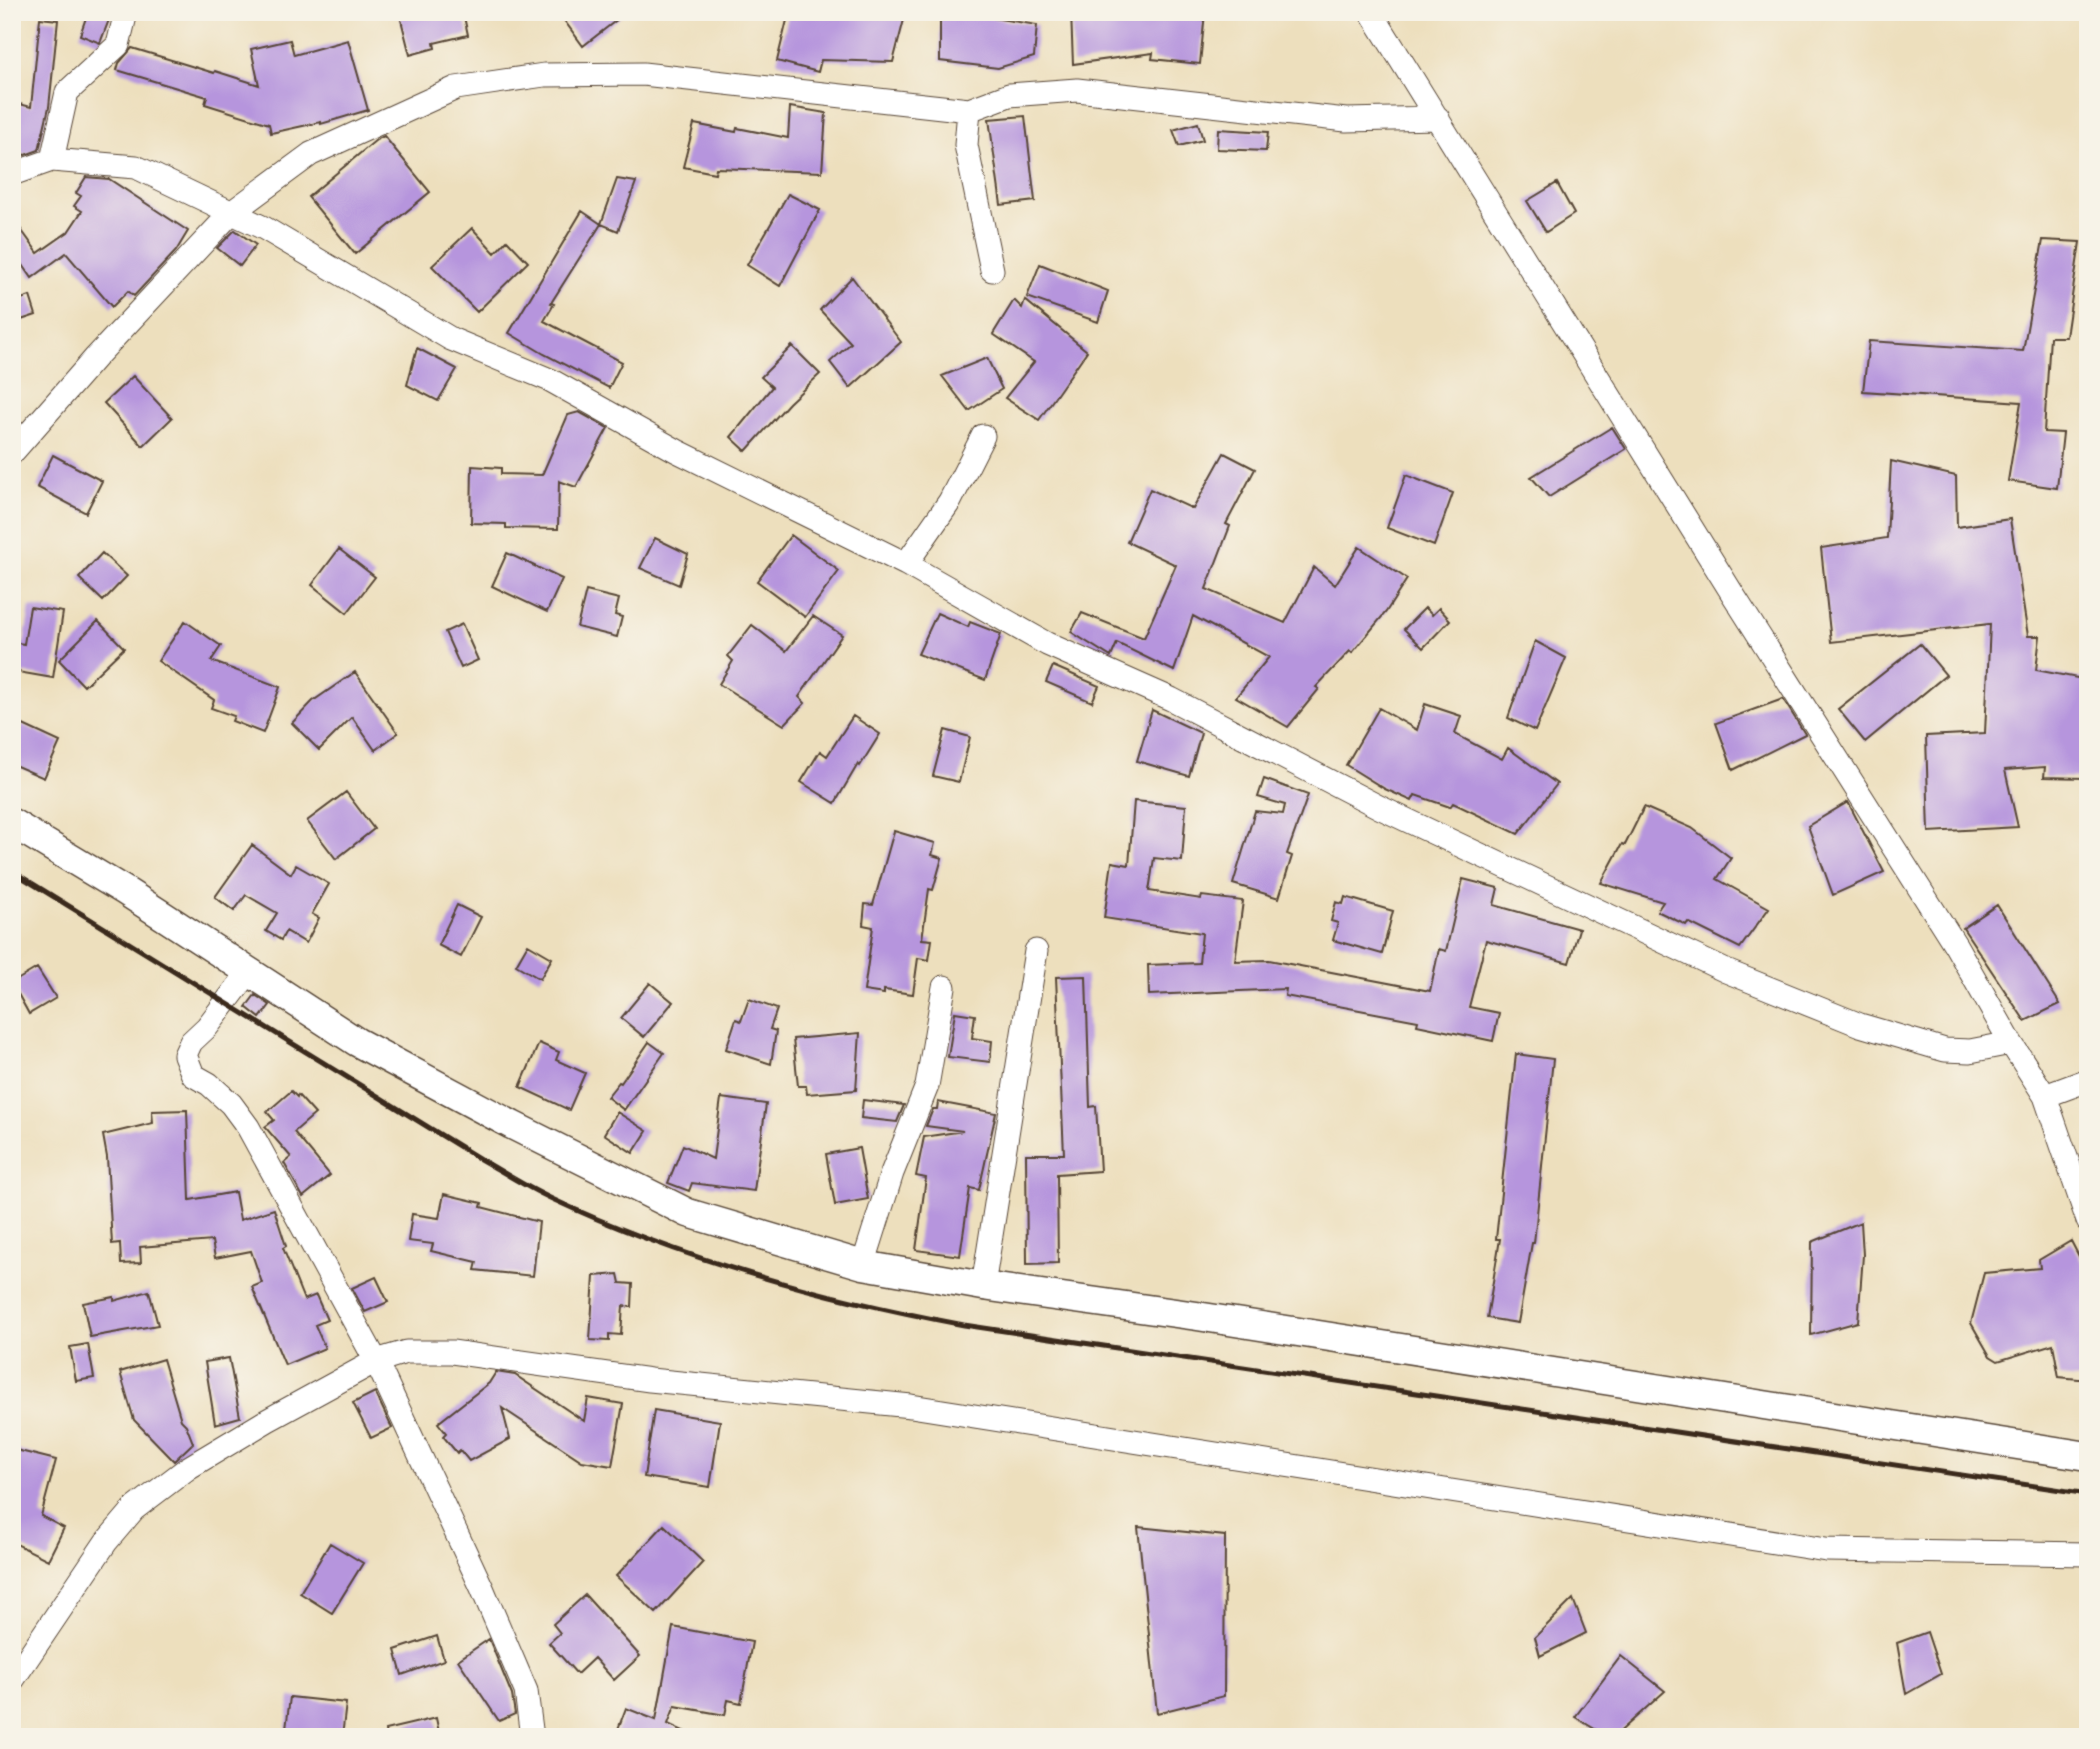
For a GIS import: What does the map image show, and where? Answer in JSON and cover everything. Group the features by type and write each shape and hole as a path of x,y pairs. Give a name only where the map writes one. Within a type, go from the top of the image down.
{"street":[{"path":"52,160 67,92 118,45 125,12"},
{"path":"1371,12 1732,593 1956,946 2045,1097 2088,1221"},
{"path":"12,453 96,357 232,212 311,155 456,88 544,75 643,74 969,110 1009,95 1077,90 1346,120 1438,118"},
{"path":"969,110 966,145 992,270"},
{"path":"12,174 52,160 136,167 264,229 451,339 550,380 677,451 906,564 1047,644 1171,699 1379,807 1726,971 1860,1025 1945,1050 1970,1051 2011,1042"},
{"path":"906,564 950,501 983,436"},
{"path":"12,824 125,891 356,1042 512,1125 688,1213 863,1265 2088,1457"},
{"path":"984,1286 1036,951"},
{"path":"248,972 207,1027 191,1042 185,1055 193,1075 209,1084 231,1104 248,1128 376,1362 482,1588 526,1691 532,1737"},
{"path":"863,1265 892,1173 927,1086 944,987"},
{"path":"2045,1097 2088,1080"},
{"path":"12,1681 106,1542 134,1509 188,1468 268,1420 376,1362 406,1352 452,1352 650,1380 911,1406 1826,1550 2088,1554"}],"building":[{"path":"88,12 112,12 100,43 80,35"},
{"path":"399,12 463,12 468,35 434,43 435,48 410,55"},
{"path":"558,12 627,12 583,46"},
{"path":"789,12 906,12 893,62 821,60 818,72 777,61"},
{"path":"940,12 956,12 1037,25 1034,57 998,68 940,61"},
{"path":"1071,12 1205,12 1200,64 1152,59 1153,53 1073,64"},
{"path":"40,18 58,20 49,107 39,150 25,155 12,151 12,102 31,107"},
{"path":"290,40 294,55 348,40 368,110 321,124 271,133 269,124 205,104 207,97 117,70 119,63 132,48 259,85 251,49"},
{"path":"790,107 826,113 822,172 716,168 715,173 683,167 694,124 736,132 737,128 788,138"},
{"path":"1025,116 1035,201 1001,205 989,119"},
{"path":"1198,123 1203,140 1179,146 1173,130"},
{"path":"1218,129 1268,132 1266,151 1217,149"},
{"path":"384,136 430,192 355,254 308,197"},
{"path":"86,177 109,179 188,231 176,251 134,296 128,291 112,307 66,253 32,278 12,249 12,217 38,253 68,232 82,211 74,206 81,196 76,193"},
{"path":"617,179 636,182 618,231 601,224"},
{"path":"1557,183 1574,214 1546,232 1527,201"},
{"path":"788,194 820,210 780,286 747,265"},
{"path":"582,211 601,224 551,303 554,304 544,321 622,362 609,388 509,333"},
{"path":"472,228 495,253 507,240 528,262 477,312 432,266"},
{"path":"235,230 256,245 240,266 217,248"},
{"path":"2043,240 2080,242 2066,337 2050,337 2044,432 2063,433 2057,488 2008,481 2021,402 1863,391 1869,341 2023,351"},
{"path":"1040,264 1108,291 1098,322 1027,297"},
{"path":"852,277 901,342 850,388 830,362 851,343 820,310"},
{"path":"30,296 36,315 12,323 12,302"},
{"path":"1014,300 1022,308 1025,300 1087,351 1039,420 1005,398 1034,362 993,334"},
{"path":"792,346 820,374 789,403 746,451 731,437 772,387 761,377"},
{"path":"417,348 457,369 438,401 407,385"},
{"path":"987,358 1002,389 969,411 942,376"},
{"path":"133,376 172,418 143,446 104,403"},
{"path":"579,412 608,428 576,487 559,481 558,529 506,528 506,524 471,523 472,466 501,468 501,474 542,475 568,415"},
{"path":"1612,427 1626,449 1549,497 1531,477"},
{"path":"1224,453 1255,469 1226,524 1230,526 1206,589 1285,623 1314,567 1335,585 1359,547 1407,579 1386,612 1352,653 1350,651 1316,687 1319,689 1288,727 1236,697 1269,657 1193,616 1174,671 1117,643 1111,657 1071,632 1082,613 1144,638 1176,565 1127,542 1150,489 1193,509"},
{"path":"53,455 102,481 86,513 37,487"},
{"path":"1891,461 1956,476 1957,527 2010,519 2028,636 2040,636 2036,670 2088,680 2085,778 2044,777 2045,767 2005,770 2018,827 1929,832 1926,736 1985,733 1990,624 1831,642 1821,548 1887,538"},
{"path":"1406,475 1453,493 1434,546 1387,528"},
{"path":"791,535 839,571 805,617 757,581"},
{"path":"655,538 688,554 679,585 640,568"},
{"path":"339,549 375,577 347,613 312,585"},
{"path":"102,553 127,576 103,601 79,578"},
{"path":"507,553 562,579 547,612 492,586"},
{"path":"586,591 619,599 615,615 622,617 617,637 577,627"},
{"path":"30,607 63,612 53,678 12,671 12,642 24,644"},
{"path":"1425,608 1432,615 1439,608 1450,620 1423,648 1404,629"},
{"path":"937,613 968,627 970,622 1001,634 985,680 918,654"},
{"path":"813,616 842,635 799,697 805,703 784,725 719,684 733,661 728,656 752,625 786,651"},
{"path":"98,621 124,648 84,686 59,660"},
{"path":"185,621 221,646 211,661 280,687 263,733 232,721 234,716 211,708 214,700 158,661"},
{"path":"462,624 478,660 461,668 445,632"},
{"path":"1535,641 1566,658 1535,731 1508,718"},
{"path":"1920,644 1946,675 1865,742 1838,709"},
{"path":"1053,666 1099,686 1092,702 1046,682"},
{"path":"355,672 398,733 375,750 352,717 319,750 292,723 313,701"},
{"path":"1783,699 1805,734 1733,770 1716,723"},
{"path":"1425,704 1461,716 1455,734 1502,759 1508,748 1557,784 1518,834 1453,803 1450,807 1415,795 1412,801 1385,789 1346,765 1379,708 1417,730"},
{"path":"1152,710 1201,733 1189,776 1137,761"},
{"path":"853,716 880,734 835,803 801,782 820,751 827,756"},
{"path":"21,724 60,742 44,778 12,764 12,743"},
{"path":"945,730 970,737 959,782 933,776"},
{"path":"1264,779 1308,795 1287,854 1292,856 1279,898 1233,884 1255,811 1283,814 1285,805 1258,797"},
{"path":"346,792 374,829 336,859 307,821"},
{"path":"1134,801 1186,806 1182,861 1154,858 1149,891 1201,899 1202,896 1243,901 1235,961 1269,960 1430,991 1439,949 1446,951 1463,879 1498,888 1494,905 1579,929 1569,963 1486,940 1469,1007 1499,1013 1493,1041 1417,1025 1418,1021 1285,996 1286,989 1149,995 1148,965 1199,963 1202,933 1104,918 1112,862 1129,865"},
{"path":"1848,802 1884,872 1833,895 1808,826"},
{"path":"1644,807 1692,828 1731,858 1717,879 1769,908 1740,948 1688,922 1686,925 1657,911 1663,902 1601,883 1622,844 1625,845"},
{"path":"894,831 935,843 932,855 942,858 933,890 929,889 922,939 932,940 929,960 918,958 913,994 884,990 884,994 864,991 873,927 863,925 865,904 873,905"},
{"path":"252,845 291,874 296,865 329,884 312,914 319,918 306,943 286,931 281,940 266,931 277,913 246,895 234,911 215,897"},
{"path":"1345,897 1393,911 1382,954 1333,940 1338,923 1331,921 1336,902 1343,904"},
{"path":"457,905 481,917 461,957 438,945"},
{"path":"1997,905 2060,1004 2025,1021 1963,928"},
{"path":"528,944 552,958 540,979 516,965"},
{"path":"37,968 56,998 29,1014 12,983"},
{"path":"1086,976 1090,1107 1096,1106 1100,1171 1057,1174 1058,1263 1027,1264 1026,1154 1064,1154 1056,977"},
{"path":"650,983 673,1002 644,1037 621,1018"},
{"path":"255,995 270,1005 260,1018 246,1007"},
{"path":"749,999 777,1009 770,1029 776,1031 771,1064 726,1049 736,1019 741,1021"},
{"path":"955,1012 975,1015 972,1038 992,1041 990,1062 948,1057"},
{"path":"860,1033 856,1090 807,1094 806,1086 798,1086 793,1039"},
{"path":"649,1042 664,1053 624,1110 607,1097 619,1082 621,1083"},
{"path":"539,1043 559,1052 556,1060 585,1073 569,1110 520,1087"},
{"path":"1516,1054 1553,1059 1534,1243 1518,1323 1487,1318 1500,1239 1496,1239"},
{"path":"291,1091 315,1114 294,1132 330,1175 303,1197 284,1163 291,1157 265,1127 274,1120 267,1112"},
{"path":"721,1098 766,1104 754,1191 692,1183 689,1191 668,1183 683,1145 713,1159"},
{"path":"863,1100 904,1105 897,1122 861,1118"},
{"path":"938,1102 996,1113 979,1190 970,1188 960,1256 916,1250 926,1178 916,1176 924,1137 963,1131 926,1126 933,1109 937,1109"},
{"path":"187,1110 190,1200 235,1192 240,1220 274,1209 286,1246 283,1248 304,1300 316,1295 327,1320 315,1325 325,1348 285,1365 252,1287 262,1283 251,1251 215,1258 212,1241 140,1247 141,1263 121,1264 120,1243 112,1244 107,1157 103,1135 153,1123 152,1111"},
{"path":"617,1112 647,1131 633,1153 604,1134"},
{"path":"859,1148 868,1199 835,1205 826,1154"},
{"path":"444,1194 482,1203 481,1207 539,1222 533,1276 475,1270 477,1262 431,1251 433,1244 408,1241 412,1214 439,1218"},
{"path":"1861,1222 1863,1255 1858,1322 1811,1335 1812,1242"},
{"path":"2071,1241 2085,1268 2088,1298 2088,1380 2059,1377 2053,1344 1998,1361 1990,1356 1971,1323 1984,1273 2040,1268 2039,1260"},
{"path":"618,1274 620,1283 633,1284 632,1307 623,1306 621,1335 609,1334 609,1341 590,1340 594,1276"},
{"path":"376,1277 388,1302 365,1312 352,1288"},
{"path":"149,1291 158,1325 90,1337 83,1303 114,1297 114,1301"},
{"path":"88,1344 94,1378 76,1381 70,1347"},
{"path":"229,1358 240,1417 215,1424 205,1362"},
{"path":"163,1359 181,1420 186,1425 193,1443 174,1461 134,1420 120,1372"},
{"path":"496,1372 515,1375 584,1421 588,1398 623,1404 612,1466 582,1461 502,1408 510,1439 469,1461 460,1450 457,1453 443,1436 446,1433 438,1423 489,1383"},
{"path":"375,1392 392,1428 371,1438 353,1403"},
{"path":"654,1410 720,1421 710,1487 644,1477"},
{"path":"12,1449 56,1460 41,1516 64,1528 48,1560 12,1542"},
{"path":"664,1525 703,1562 656,1613 616,1576"},
{"path":"1138,1527 1225,1536 1224,1696 1157,1713"},
{"path":"330,1543 363,1563 332,1613 300,1593"},
{"path":"585,1595 640,1656 614,1680 594,1658 577,1674 549,1643 560,1633 553,1624"},
{"path":"1573,1599 1586,1633 1540,1656 1535,1637"},
{"path":"673,1627 752,1642 741,1703 728,1700 725,1715 675,1706 668,1724 696,1737 615,1737 626,1708 656,1720"},
{"path":"1927,1632 1941,1674 1906,1694 1897,1643"},
{"path":"437,1636 444,1660 402,1675 395,1650"},
{"path":"489,1639 512,1695 515,1714 499,1721 458,1660"},
{"path":"1621,1656 1665,1691 1614,1737 1608,1737 1575,1717"},
{"path":"290,1697 346,1703 342,1737 285,1737"},
{"path":"436,1718 440,1737 386,1737 385,1730"}],"railway":[{"path":"12,871 532,1189 650,1240 753,1275 964,1325 2088,1494"}]}
